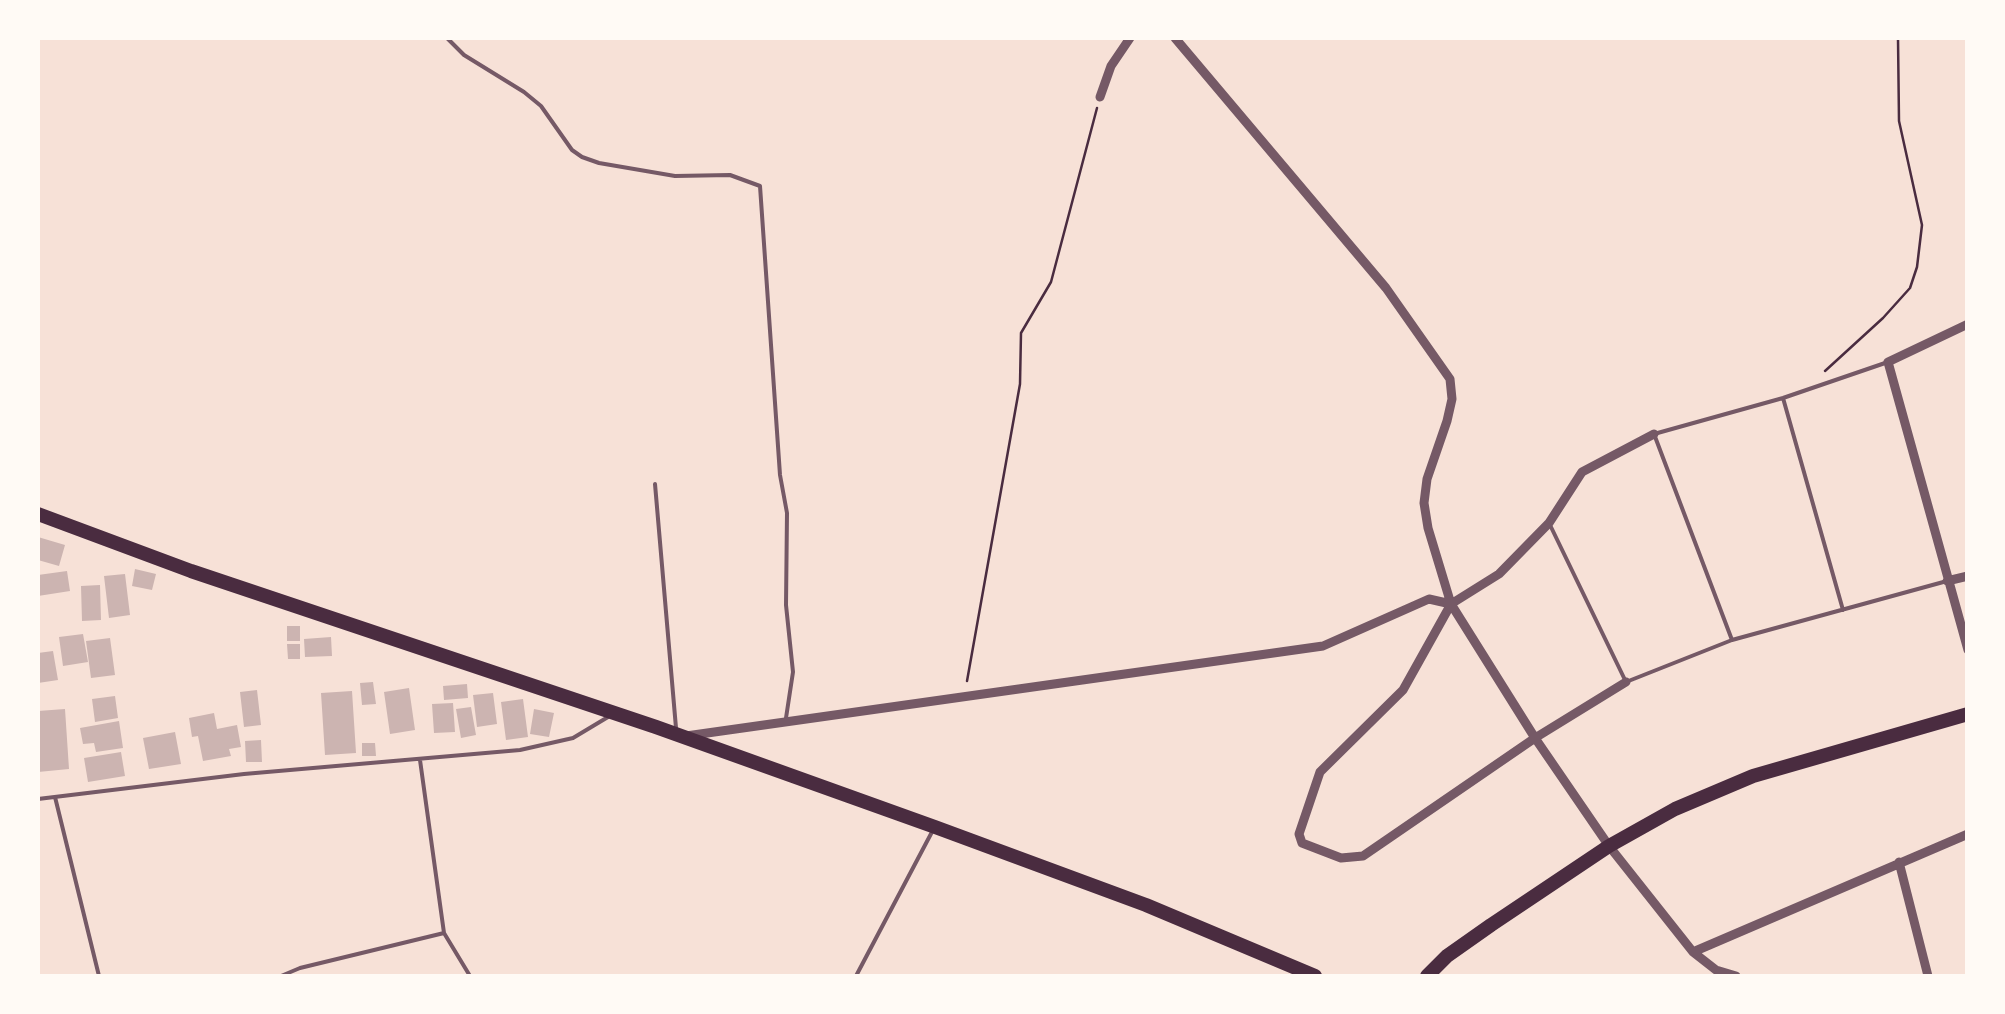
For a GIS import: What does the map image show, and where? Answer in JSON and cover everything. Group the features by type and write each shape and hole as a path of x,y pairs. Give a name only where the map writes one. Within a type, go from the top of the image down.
{"highway":[{"path":"38,514 191,571 615,713 935,826 1146,905 1284,971 1314,976"},
{"path":"1427,976 1490,925 1609,846 1676,808 1753,776 1968,714"}],"street":[{"path":"1100,97 1111,66 1130,38"},
{"path":"1175,38 1386,288 1450,379 1450,410 1424,503 1451,604 1609,846 1693,952 1716,970 1736,976"},
{"path":"1968,324 1888,362 1968,650"},
{"path":"1626,682 1535,738 1364,856 1340,858 1302,843 1299,834 1320,772 1403,690 1451,604 1500,574 1548,523 1582,472 1654,434"},
{"path":"1948,581 1968,576"},
{"path":"680,736 1323,646 1429,599 1451,604"},
{"path":"1693,952 1968,834"},
{"path":"1899,862 1928,976"}],"lane":[{"path":"446,38 464,55 541,106 572,150 582,157 599,164 675,176 730,175 760,186 780,475 788,512 786,605 794,672 785,724"},
{"path":"1732,640 1654,434 1784,398 1888,362"},
{"path":"1784,398 1843,611"},
{"path":"656,484 680,736"},
{"path":"1548,523 1626,682 1732,640 1948,581"},
{"path":"38,799 244,774 520,750 573,738 615,713"},
{"path":"420,760 444,933 470,976"},
{"path":"55,797 99,976"},
{"path":"856,976 935,826"},
{"path":"281,976 444,933"}],"path":[{"path":"1823,374 1910,288 1917,267 1922,225 1899,121 1898,38"},
{"path":"964,698 1020,384 1021,333 1051,282 1100,97"}],"building":[{"path":"38,537 65,545 59,566 38,560"},
{"path":"135,569 156,574 152,590 132,586"},
{"path":"67,571 70,591 38,596 38,575"},
{"path":"125,574 130,615 109,618 104,576"},
{"path":"100,585 101,620 82,621 81,586"},
{"path":"287,626 300,626 300,641 287,641"},
{"path":"83,634 88,662 63,666 59,637"},
{"path":"331,637 332,656 305,657 304,639"},
{"path":"110,638 115,675 91,678 86,641"},
{"path":"287,644 300,644 300,659 288,659"},
{"path":"53,651 58,680 38,683 38,653"},
{"path":"373,682 376,704 362,705 360,683"},
{"path":"467,684 468,698 444,700 443,686"},
{"path":"409,688 415,730 390,734 384,692"},
{"path":"257,690 261,725 244,727 240,692"},
{"path":"352,691 356,753 325,755 321,693"},
{"path":"493,693 497,724 477,727 473,695"},
{"path":"115,696 118,718 95,722 92,699"},
{"path":"523,699 528,737 506,740 501,702"},
{"path":"453,703 455,732 434,733 432,704"},
{"path":"471,707 476,735 461,738 456,709"},
{"path":"65,709 69,769 38,772 38,711"},
{"path":"534,709 554,713 549,737 530,734"},
{"path":"214,713 217,729 237,725 241,747 229,749 231,756 203,761 198,736 192,737 189,718"},
{"path":"119,721 123,748 96,752 94,743 83,744 80,728"},
{"path":"175,732 181,764 149,769 143,738"},
{"path":"261,740 262,762 246,762 245,741"},
{"path":"362,743 375,743 376,756 362,756"},
{"path":"121,752 125,776 88,782 84,758"}]}
